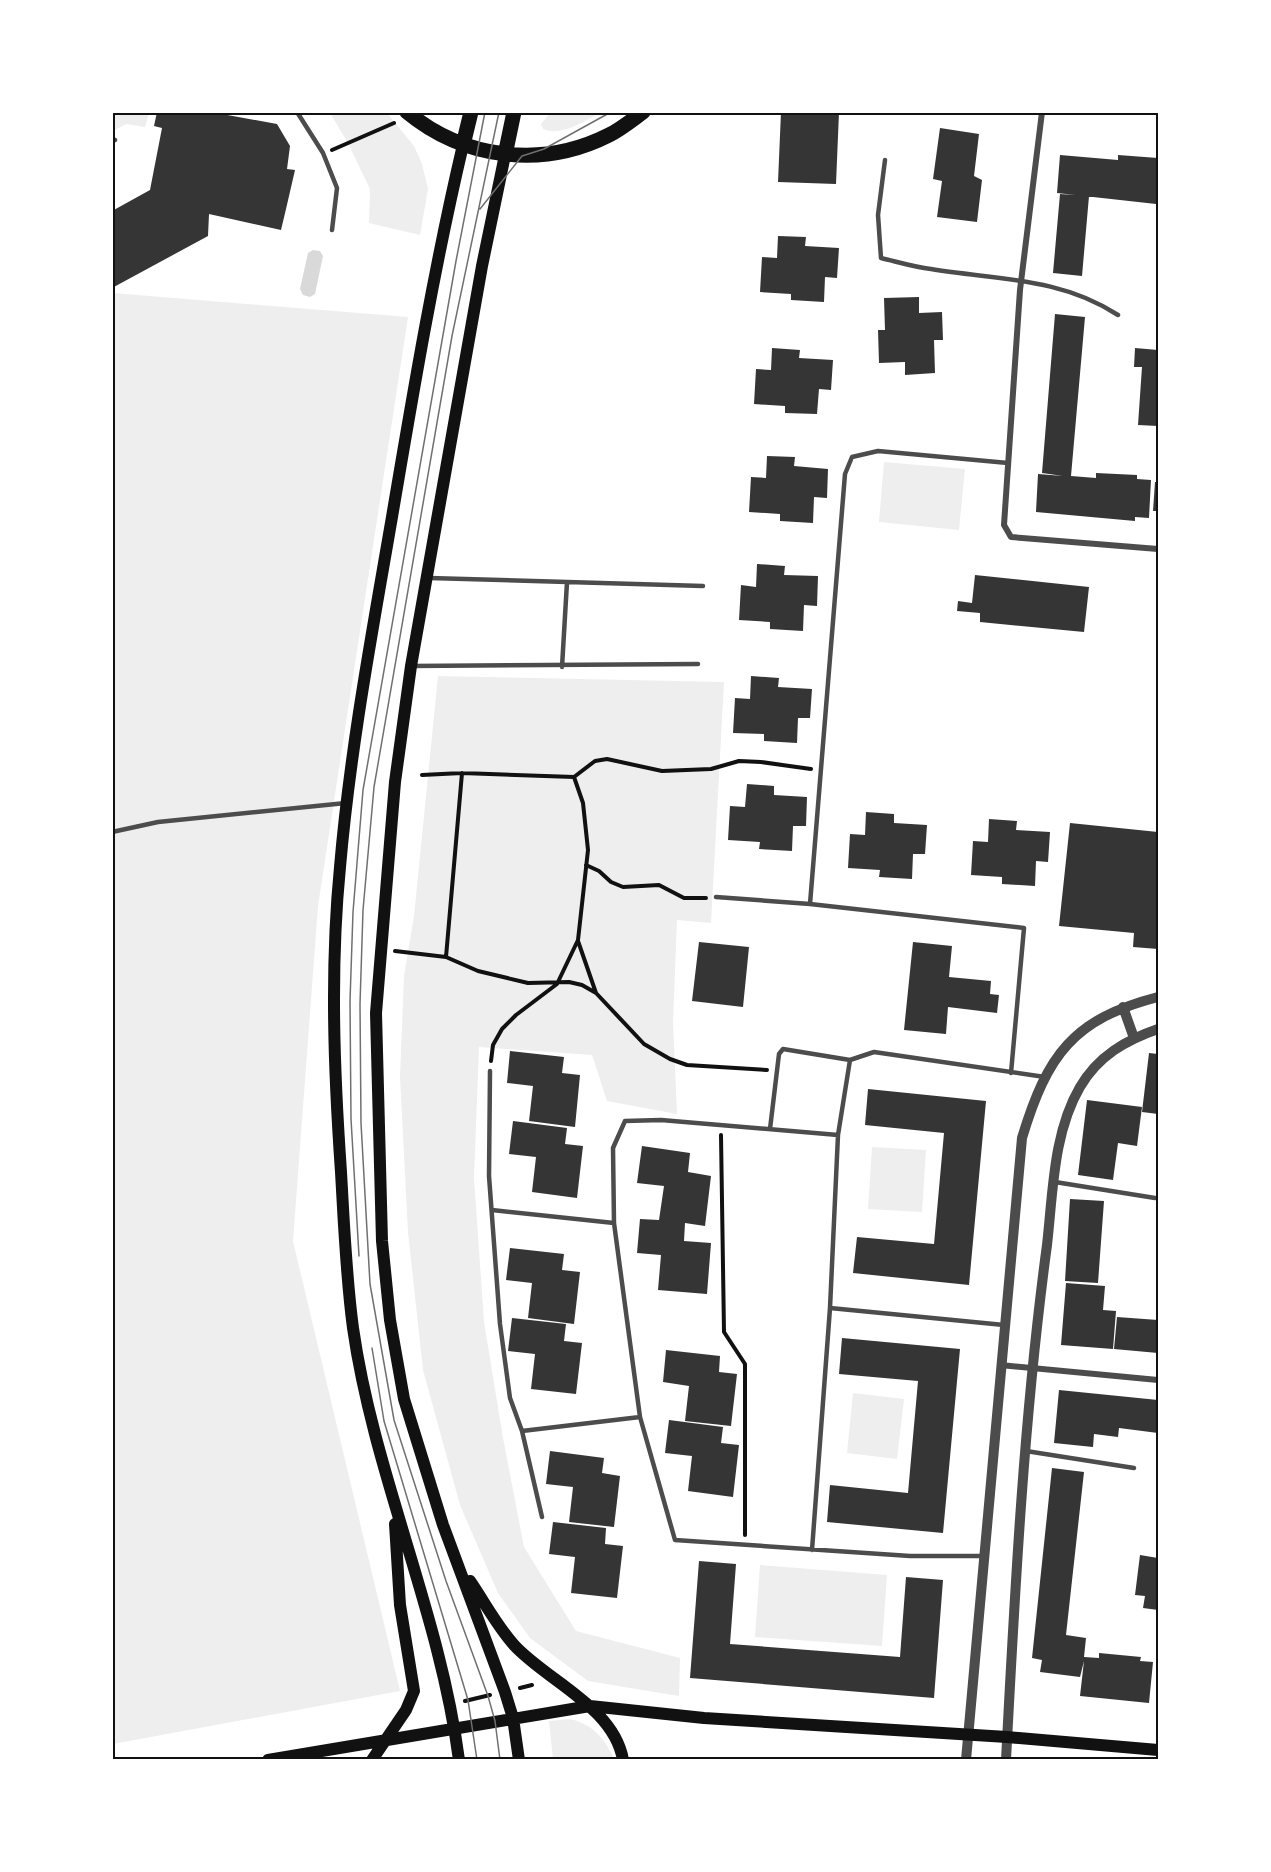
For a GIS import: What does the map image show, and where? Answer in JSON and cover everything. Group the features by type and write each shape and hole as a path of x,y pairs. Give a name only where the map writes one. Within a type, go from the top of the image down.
{"main road":[{"path":"459,1760 455,1727 368,1404 353,1328 346,1251 334,1035 334,958 346,803 437,256 471,112"},
{"path":"514,112 482,266 411,666 396,782 376,1013 377,1125 382,1240 390,1320 404,1399 423,1466 513,1718 519,1760"},
{"path":"412,117 464,145 505,155 543,155 574,149 609,135 643,112"},
{"path":"372,1760 382,1742 406,1710 414,1691 400,1605 393,1499"},
{"path":"458,1563 496,1623 514,1645 538,1669 590,1706 615,1737 623,1760"},
{"path":"268,1760 590,1706 704,1718 1007,1737 1158,1750"}],"street":[{"path":"1042,112 1021,279 1004,525 1011,537 1158,549"},
{"path":"966,1760 999,1365 1022,1138 1031,1106 1062,1048 1090,1023 1123,1007 1158,997"},
{"path":"1123,1007 1134,1038"},
{"path":"1006,1760 1030,1368 1061,1133 1080,1086 1095,1067 1115,1048 1158,1029"},
{"path":"999,1365 1158,1380"}],"lane":[{"path":"297,112 323,153 337,188 332,230"},
{"path":"885,160 878,215 881,258 930,269 1021,279 1093,299 1118,315"},
{"path":"810,904 844,474 852,457 878,451 1008,463"},
{"path":"426,578 703,586"},
{"path":"562,667 567,582"},
{"path":"411,666 562,667 698,664"},
{"path":"112,832 158,822 346,803"},
{"path":"716,897 810,904 1024,928 1011,1073"},
{"path":"770,1129 779,1054 787,1048 850,1059 874,1052 1045,1077"},
{"path":"812,1550 830,1308 838,1135 850,1059"},
{"path":"490,1071 489,1176 500,1324 510,1398 522,1431 542,1517"},
{"path":"838,1135 661,1120 625,1121 613,1148 614,1223 640,1417 675,1540 910,1556 983,1556"},
{"path":"1055,1182 1155,1198"},
{"path":"492,1210 614,1223"},
{"path":"830,1308 1004,1325"},
{"path":"522,1431 640,1417"},
{"path":"1026,1451 1134,1468"}],"path":[{"path":"323,153 412,117"},
{"path":"422,775 462,773 574,777 596,761 607,759 662,771 711,769 739,761 821,770"},
{"path":"446,957 462,773"},
{"path":"490,1071 493,1045 502,1029 557,984 578,940 588,850 583,803 574,777"},
{"path":"585,866 599,871 611,882 623,887 659,885 688,899 716,897"},
{"path":"578,940 596,993"},
{"path":"380,950 446,957 488,974 528,983 582,985 596,993 644,1044 670,1059 687,1065 777,1071"},
{"path":"721,1125 724,1332 745,1364 744,1546"}],"shaded area":[{"path":"112,113 149,113 145,127 126,124 113,131"},
{"path":"330,113 387,113 414,146 422,164 428,189 420,235 369,223 370,189 348,143"},
{"path":"550,113 600,113 565,130 550,131 543,129 541,124"},
{"path":"313,250 320,251 323,256 315,294 310,297 303,295 300,289 308,253"},
{"path":"113,293 408,317 318,906 293,1241 400,1691 113,1744"},
{"path":"884,462 965,469 959,530 879,522"},
{"path":"438,676 724,682 711,923 677,920 673,1022 677,1114 607,1101 592,1055 479,1047 474,1178 484,1322 524,1547 576,1631 680,1658 679,1696 588,1681 530,1638 498,1593 460,1505 423,1370 408,1232 400,1077 404,976 414,916"},
{"path":"872,1147 926,1150 922,1212 868,1209"},
{"path":"853,1393 904,1399 897,1459 847,1453"},
{"path":"760,1565 887,1575 882,1646 755,1637"},
{"path":"570,1719 585,1724 597,1733 614,1759 553,1759 549,1721"}],"building":[{"path":"157,112 211,112 277,124 290,146 287,169 295,170 281,230 209,214 208,236 112,288 112,211 150,190 162,128 154,126"},
{"path":"781,112 839,112 836,184 778,182"},
{"path":"940,128 979,134 974,176 982,180 977,222 937,217 942,181 933,179"},
{"path":"1060,155 1118,160 1118,155 1158,158 1158,200 1156,204 1057,193"},
{"path":"1060,194 1089,196 1082,276 1053,273"},
{"path":"778,236 806,237 805,246 839,248 837,278 825,277 824,302 791,300 791,294 760,292 762,257 777,258"},
{"path":"919,297 919,313 942,312 943,340 934,340 935,373 905,375 905,362 879,363 878,330 885,330 884,298"},
{"path":"1055,314 1085,317 1071,476 1096,478 1096,473 1137,475 1137,479 1151,480 1149,518 1135,517 1135,521 1036,512 1038,474 1063,476 1042,473"},
{"path":"772,348 800,350 799,358 833,360 831,390 819,389 817,414 785,413 785,406 754,404 756,369 771,370"},
{"path":"1135,348 1158,350 1158,426 1138,425 1142,367 1134,367"},
{"path":"767,456 795,457 794,466 828,469 827,498 814,497 813,523 780,521 780,514 749,512 751,477 766,478"},
{"path":"1155,482 1158,482 1158,511 1153,511"},
{"path":"757,564 785,566 784,575 818,576 817,606 804,605 803,631 770,629 770,622 739,620 741,585 756,587"},
{"path":"975,575 1089,587 1084,632 980,622 980,613 957,611 958,601 972,603"},
{"path":"751,676 779,678 778,687 812,689 810,718 798,718 797,743 764,741 764,734 733,733 735,698 750,699"},
{"path":"747,784 774,786 774,795 807,797 806,826 793,826 792,851 759,849 760,842 728,840 730,806 745,807"},
{"path":"866,812 894,814 894,823 927,825 925,854 913,854 912,879 879,877 880,870 848,868 850,834 865,835"},
{"path":"989,819 1017,821 1016,830 1050,832 1048,862 1036,861 1035,886 1002,884 1002,877 971,875 973,841 988,842"},
{"path":"1070,823 1158,832 1158,949 1133,947 1134,933 1059,926"},
{"path":"699,942 749,947 743,1007 692,1001"},
{"path":"913,942 952,946 949,977 991,981 990,994 999,995 997,1013 948,1007 946,1034 904,1030"},
{"path":"510,1051 564,1057 562,1073 580,1075 575,1127 529,1121 533,1086 507,1083"},
{"path":"1149,1053 1158,1054 1158,1114 1142,1112"},
{"path":"868,1089 986,1101 969,1285 853,1273 857,1237 934,1244 944,1133 865,1125"},
{"path":"1087,1100 1142,1107 1137,1146 1118,1143 1113,1180 1078,1175"},
{"path":"513,1121 567,1128 565,1144 583,1146 577,1198 532,1192 536,1157 509,1154"},
{"path":"642,1146 690,1153 688,1172 711,1176 705,1226 685,1223 684,1241 711,1243 707,1294 658,1290 661,1255 637,1253 640,1219 659,1220 664,1186 637,1183"},
{"path":"1070,1199 1104,1201 1098,1283 1065,1281"},
{"path":"510,1248 564,1254 562,1270 580,1272 574,1324 528,1318 532,1283 506,1280"},
{"path":"1066,1283 1105,1286 1103,1310 1116,1311 1113,1349 1061,1345"},
{"path":"1117,1317 1158,1320 1158,1353 1114,1349"},
{"path":"512,1318 566,1324 564,1341 582,1343 576,1394 531,1389 535,1354 508,1351"},
{"path":"842,1338 960,1349 943,1533 827,1522 830,1485 908,1493 918,1381 839,1374"},
{"path":"666,1350 720,1356 719,1372 737,1374 731,1426 685,1421 689,1386 663,1382"},
{"path":"1059,1390 1158,1400 1158,1433 1119,1428 1118,1437 1094,1434 1093,1447 1054,1443"},
{"path":"669,1420 723,1427 721,1443 739,1445 733,1497 688,1491 692,1456 665,1453"},
{"path":"550,1451 604,1458 602,1473 620,1476 614,1527 569,1522 573,1487 546,1484"},
{"path":"1052,1468 1084,1472 1066,1635 1086,1638 1084,1657 1099,1658 1099,1653 1141,1657 1140,1661 1153,1662 1149,1703 1080,1696 1084,1661 1080,1677 1040,1672 1042,1660 1032,1658"},
{"path":"553,1522 606,1528 605,1544 623,1546 617,1598 571,1593 575,1557 549,1554"},
{"path":"1140,1555 1158,1558 1158,1610 1143,1608 1145,1596 1135,1595"},
{"path":"699,1561 736,1564 730,1644 900,1657 906,1577 943,1580 934,1698 690,1678"}],"tram line":[{"path":"359,1256 351,1119 350,1001 353,912 363,790 456,261 485,112"},
{"path":"499,112 452,336 374,787 363,910 360,1004 361,1123 370,1284 394,1420 446,1581 488,1696 495,1721 500,1760"},
{"path":"480,209 522,156 544,149 611,112"},
{"path":"372,1348 384,1421 468,1700 477,1760"}]}
